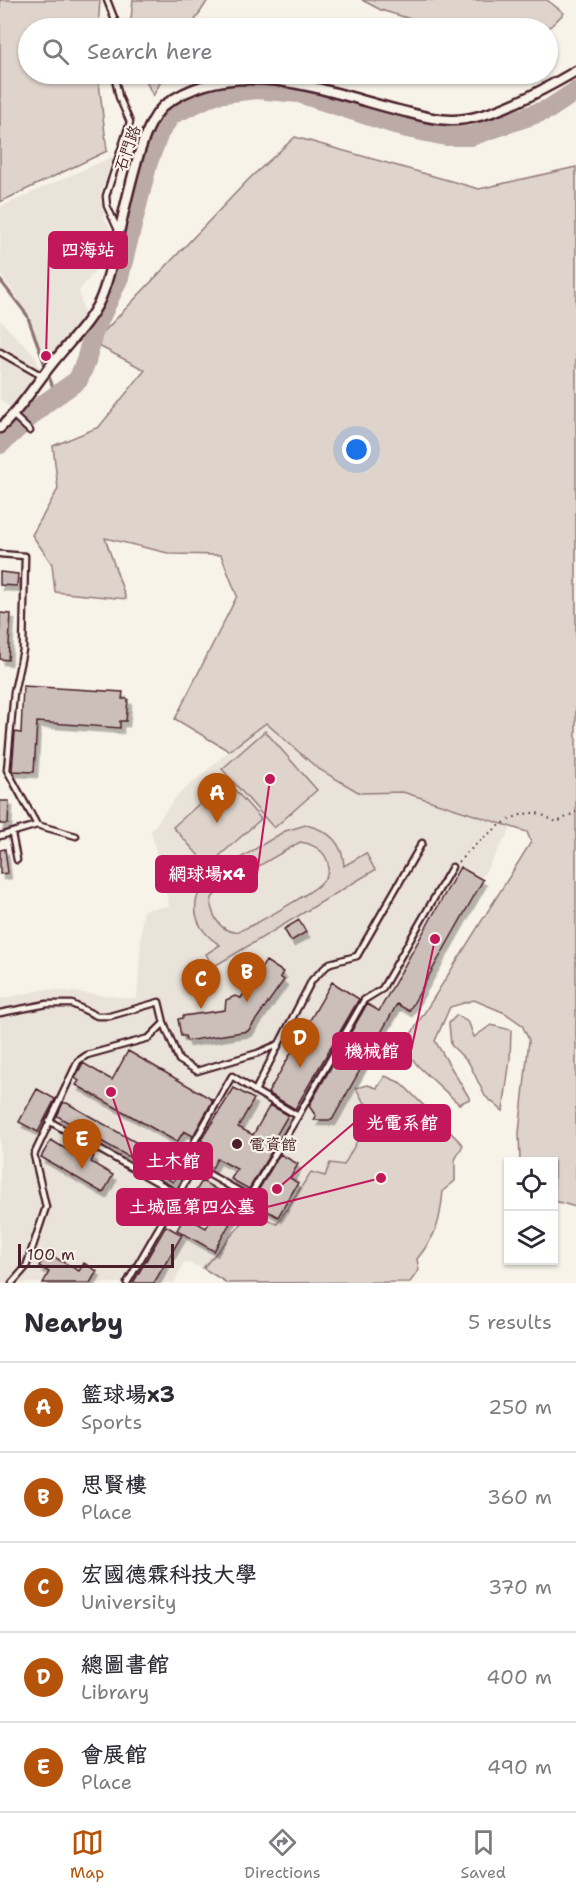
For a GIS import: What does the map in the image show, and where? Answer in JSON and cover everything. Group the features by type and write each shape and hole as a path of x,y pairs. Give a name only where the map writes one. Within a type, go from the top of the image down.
{"street":[{"name":"石門路","path":"558,81 576,71"},
{"name":"石門路","path":"42,376 86,323 99,301 109,275 148,129 164,106 205,84"},
{"name":"石門路","path":"294,84 429,118 450,120 466,119 531,97 554,84"},
{"path":"0,428 14,416 42,376"}],"lane":[{"path":"107,0 114,18"},
{"path":"116,84 130,122 106,196 107,206 119,233"},
{"path":"0,352 42,376"},
{"path":"14,416 30,431"},
{"path":"0,554 25,556 22,650 14,692 7,770 37,825"},
{"path":"0,836 37,825 76,836"},
{"path":"12,834 17,860"},
{"path":"255,1091 312,980 330,963 357,956 422,843"},
{"path":"298,1116 232,1076 184,1160 249,1197 298,1116 364,1000 382,989 452,867"},
{"path":"0,1013 47,1004 72,1004 97,1016 159,1002 164,1023 179,1060 197,1071 258,1053 279,1044"},
{"path":"12,1283 26,1267 46,1207 33,1155 78,1061 87,1055 149,1038 164,1023"},
{"path":"50,1121 178,1194"},
{"path":"127,1283 195,1166"}],"path":[{"path":"452,867 492,831 514,819 535,813 557,822 576,812"}],"shaded area":[{"path":"0,0 100,0 99,18 18,18 18,84 99,84 107,151 0,202"},
{"path":"133,0 208,0 196,18 131,18"},
{"path":"362,0 547,0 564,13 558,19 407,18 381,10"},
{"path":"148,84 160,84 153,96"},
{"path":"295,137 479,189 576,167 576,1207 558,1202 558,1157 520,1157 519,1133 529,1040 522,1025 505,1013 474,1000 450,1007 435,1041 470,1099 459,1104 418,1066 403,1047 531,842 527,832 403,792 360,793 317,768 266,723 229,751 175,719 237,596 221,555 172,554 105,538 126,599 55,592 52,564 32,535 58,489 53,446 99,427 145,370 93,343 249,179"},
{"path":"114,156 100,195 105,219 112,231 64,241 71,261 92,257 96,269 79,291 84,316 47,365 16,296 0,274 0,207"},
{"path":"0,320 36,357 41,372 12,409 0,400"},
{"path":"266,723 317,768 360,793 403,792 512,827 356,1088 363,1101 375,1110 344,1165 325,1176 311,1173 276,1224 252,1212 203,1268 184,1262 174,1283 0,1283 0,999 46,989 137,999 143,910 169,906 151,831 176,797 229,751"},
{"path":"265,731 317,790 274,828 222,769"},
{"path":"226,780 261,819 208,866 173,827"},
{"path":"306,825 321,830 337,844 344,866 366,853 375,870 213,967 206,954 220,945 204,931 196,915 197,897 201,888 207,878 285,831","holes":["300,842 321,851 328,862 326,876 321,883 278,911 240,931 229,931 221,926 211,906 212,898 221,888"]},
{"path":"457,1015 469,1023 474,1037 491,1025 511,1030 510,1059 503,1111 485,1096 469,1063 451,1045 449,1023"},
{"path":"385,1076 401,1083 463,1145 455,1160 455,1181 443,1191 436,1228 417,1259 419,1270 410,1282 227,1283 203,1268 252,1212 277,1224 311,1172 325,1176 330,1163 344,1165 374,1110 363,1101 356,1088 368,1085 377,1088"}],"building":[{"path":"0,572 18,574 17,586 0,585"},
{"path":"0,613 11,614 8,660 0,659"},
{"path":"23,686 123,692 122,699 128,699 126,721 120,721 120,728 37,722 34,772 12,771 15,732 21,733"},
{"path":"0,801 9,801 8,824 0,824"},
{"path":"5,849 8,873 0,874 0,850"},
{"path":"460,867 483,880 409,1011 397,1004 332,1120 314,1120 316,1116 309,1106 367,1004 379,1011"},
{"path":"299,920 306,932 291,941 284,929"},
{"path":"266,961 283,972 280,977 284,980 248,1031 187,1041 185,1036 181,1036 178,1019 183,1016 225,1010 226,1000 235,996 241,998"},
{"path":"332,982 359,999 295,1109 268,1093"},
{"path":"128,1051 213,1100 193,1136 184,1131 177,1142 76,1085 79,1081 75,1078 83,1063 112,1080"},
{"name":"電資館","path":"234,1088 254,1099 238,1127 253,1135 270,1105 288,1115 269,1148 273,1149 249,1189 231,1179 237,1169 217,1159 212,1168 195,1158 204,1142 201,1140"},
{"path":"37,1089 55,1099 38,1132 19,1122"},
{"path":"63,1103 67,1103 181,1168 173,1182 57,1116"},
{"path":"51,1140 69,1151 73,1144 94,1156 91,1162 113,1175 103,1193 41,1157"},
{"path":"280,1154 298,1164 290,1178 298,1183 278,1217 262,1208 266,1200 256,1194"},
{"path":"202,1181 241,1204 214,1251 177,1230 185,1216 206,1228 216,1211 192,1197"},
{"path":"166,1226 182,1235 154,1283 133,1283"},
{"path":"47,1253 79,1271 84,1263 97,1271 90,1283 43,1283 49,1272 39,1266"}],"waterway":[{"path":"0,444 44,404 78,380 86,361 93,333 119,277 148,162 159,133 171,115 215,94 256,89 299,93 407,128 446,136 471,136 549,109 576,91"},
{"path":"0,280 27,315 56,396"}],"place":[{"name":"四海站","path":"46,356"},
{"name":"網球場x4","path":"270,779"},
{"name":"籃球場x3","path":"217,823"},
{"name":"機械館","path":"435,939"},
{"name":"思賢樓","path":"247,1002"},
{"name":"宏國德霖科技大學","path":"201,1009"},
{"name":"總圖書館","path":"300,1068"},
{"name":"土木館","path":"111,1092"},
{"name":"電資館","path":"237,1144"},
{"name":"會展館","path":"82,1169"},
{"name":"土城區第四公墓","path":"381,1178"},
{"name":"光電系館","path":"277,1189"}]}
